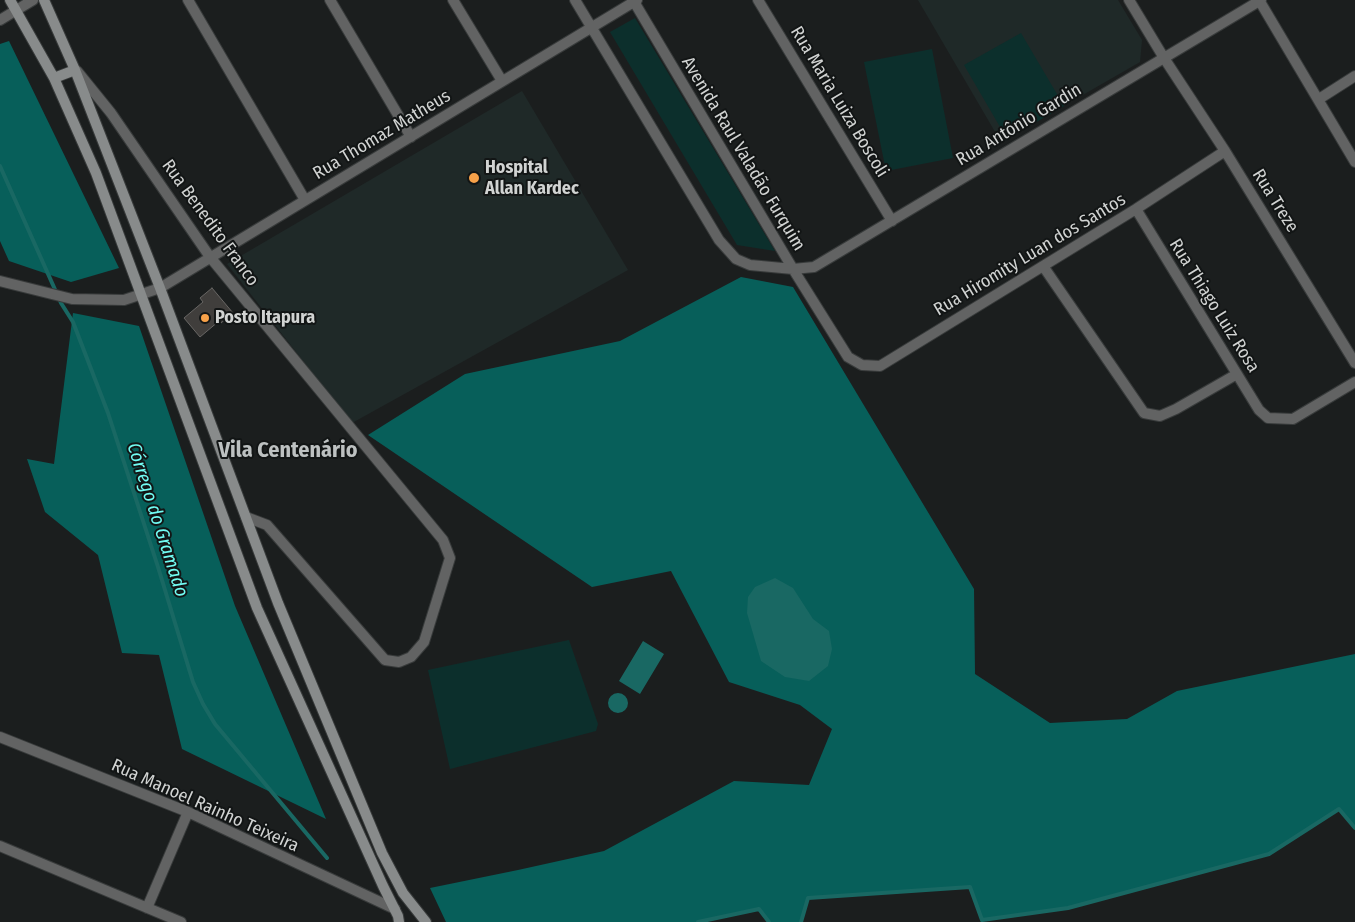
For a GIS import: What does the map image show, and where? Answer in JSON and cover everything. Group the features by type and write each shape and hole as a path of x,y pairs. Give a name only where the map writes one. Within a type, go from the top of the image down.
{"main road":[{"path":"10,0 54,78 96,173 257,608 400,922"},
{"path":"44,0 75,70 160,288 278,603 382,854 404,893 426,922"},
{"path":"54,78 75,70"}],"street":[{"path":"0,20 33,0"},
{"path":"188,0 305,200"},
{"path":"330,0 411,137"},
{"path":"453,0 502,82"},
{"name":"Avenida Raul Valadão Furquim","path":"575,0 718,240 736,259 750,265 793,269"},
{"name":"Rua Maria Luiza Boscoli","path":"758,0 892,221"},
{"name":"Rua Treze","path":"1129,0 1164,58 1225,151 1355,363"},
{"path":"1260,0 1355,162"},
{"name":"Rua Antônio Gardin","path":"793,269 814,266 1260,0"},
{"name":"Rua Thomaz Matheus","path":"0,280 72,298 124,300 160,288 635,1"},
{"name":"Avenida Raul Valadão Furquim","path":"635,1 793,269"},
{"name":"Rua Benedito Franco","path":"75,70 112,113 210,257 443,540 450,558 424,642 411,657 399,662 385,660 267,525 246,517"},
{"path":"1319,99 1355,76"},
{"name":"Rua Hiromity Luan dos Santos","path":"793,269 848,357 862,364 880,366 1136,210 1225,151"},
{"name":"Rua Thiago Luiz Rosa","path":"1136,210 1259,410 1268,418 1293,419 1355,382"},
{"path":"1043,266 1144,413 1160,416 1176,409 1237,374"},
{"name":"Rua Manoel Rainho Teixeira","path":"0,737 188,812 395,909"},
{"path":"147,908 188,812"},
{"path":"0,846 181,922"}],"shaded area":[{"path":"918,0 1118,0 1142,40 1140,62 1001,142"},
{"path":"635,18 775,251 737,245 610,32"},
{"path":"1021,33 1064,106 1007,139 964,65"},
{"path":"9,41 119,268 71,282 9,261 0,241 0,44"},
{"path":"932,49 953,158 886,171 864,62"},
{"name":"Hospital Allan Kardec","path":"522,91 628,270 352,423 227,264"},
{"path":"741,277 793,287 974,589 975,674 1050,723 1127,719 1177,691 1355,654 1355,828 1339,809 1269,854 1068,908 982,920 970,888 808,898 801,922 769,922 759,909 698,922 446,922 430,888 604,851 734,781 809,785 832,729 800,705 729,682 671,571 592,587 368,435 465,374 620,341"},
{"path":"73,313 139,326 235,606 326,819 182,749 159,655 122,653 98,555 45,512 27,459 54,464"},
{"path":"775,578 793,588 813,619 829,631 832,649 828,666 809,681 785,677 761,661 747,613 748,597 755,587"},
{"path":"569,640 598,724 596,731 450,769 428,670"},
{"path":"643,641 664,654 640,694 619,681"},
{"path":"618,693 625,696 628,703 625,710 618,713 611,710 608,703 611,696"}],"building":[{"path":"212,288 233,313 221,323 219,321 200,337 184,318 203,302 200,298"}],"waterway":[{"name":"Córrego do Gramado","path":"0,166 61,303 73,322 108,413 193,682 203,704 215,724 327,858"},
{"path":"801,922 808,898 970,887 982,920 1068,908 1269,854 1339,809 1355,828"},
{"path":"698,922 759,909 769,922"}],"place":[{"name":"Hospital Allan Kardec","path":"474,178"},
{"name":"Posto Itapura","path":"205,318"}],"district":[{"name":"Vila Centenário","path":"288,451"}]}
